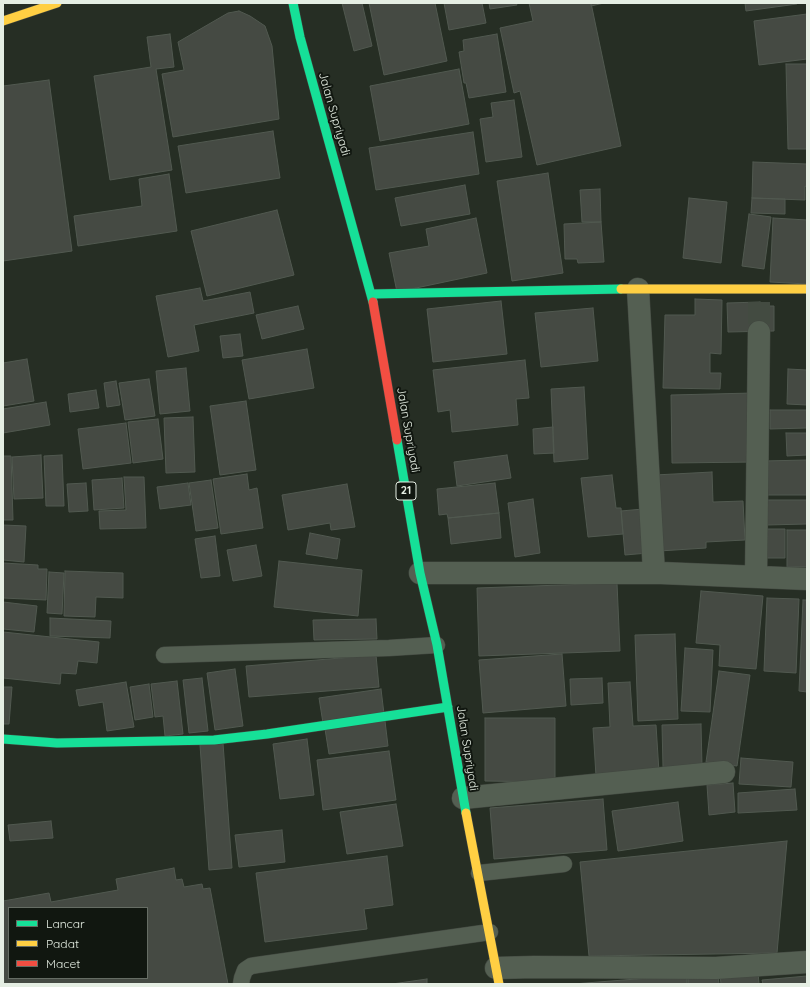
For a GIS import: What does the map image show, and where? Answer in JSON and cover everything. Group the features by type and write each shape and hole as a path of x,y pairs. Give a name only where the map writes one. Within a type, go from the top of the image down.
{"main road":[{"path":"3,22 57,3"},
{"name":"Jalan Supriyadi","path":"293,3 300,37 372,294 420,573 438,645 463,798 479,873 498,976"},
{"path":"372,294 638,288 758,295 807,289"},
{"path":"3,739 57,743 214,740 261,735 448,707"}],"street":[{"path":"638,288 654,573"},
{"path":"756,577 759,332"},
{"path":"420,573 654,573 807,579"},
{"path":"463,798 724,772"},
{"path":"498,976 534,967 716,968 807,962"}],"lane":[{"path":"164,655 438,645"},
{"path":"479,873 564,864"},
{"path":"241,984 245,970 251,966 490,932"}],"building":[{"path":"342,3 362,3 372,46 354,51"},
{"path":"369,3 435,3 447,61 384,75"},
{"path":"444,3 482,3 486,23 449,30"},
{"path":"489,3 516,3 517,5 490,9"},
{"path":"529,3 591,3 621,146 537,165 520,91 514,93 500,28 533,21"},
{"path":"591,3 604,3 591,6"},
{"path":"745,3 796,3 797,4 746,11"},
{"path":"239,11 265,26 272,46 279,119 173,137 162,74 184,70 178,42 228,13"},
{"path":"807,14 807,59 759,65 754,21"},
{"path":"170,34 174,67 156,69 172,170 110,180 94,76 151,67 147,37"},
{"path":"497,34 506,92 469,98 466,83 464,83 459,52 464,51 463,40"},
{"path":"786,64 807,64 807,149 788,149"},
{"path":"459,69 469,124 380,141 370,86"},
{"path":"49,80 72,251 3,261 3,86"},
{"path":"514,100 522,157 486,162 480,119 493,117 491,103"},
{"path":"273,131 280,178 186,193 178,146"},
{"path":"473,132 479,174 376,190 369,148"},
{"path":"753,162 807,164 807,187 805,186 805,200 752,198"},
{"path":"548,173 563,273 512,281 497,181"},
{"path":"169,174 177,231 78,246 74,216 142,206 139,179"},
{"path":"465,185 470,214 401,226 395,198"},
{"path":"600,189 601,222 582,222 580,190"},
{"path":"689,198 727,202 721,263 683,258"},
{"path":"752,198 785,199 785,214 751,213"},
{"path":"277,210 294,275 207,296 191,231"},
{"path":"749,214 771,217 764,269 742,266"},
{"path":"476,218 487,273 397,292 389,253 429,246 426,229"},
{"path":"773,218 807,220 807,284 770,282"},
{"path":"601,222 604,262 578,263 577,259 565,259 564,224"},
{"path":"200,288 203,301 250,292 254,313 194,325 199,351 168,357 156,296"},
{"path":"695,299 722,300 721,354 710,353 710,373 721,373 720,389 663,388 665,315 695,315"},
{"path":"501,301 507,354 433,362 427,309"},
{"path":"760,302 760,306 774,306 774,331 728,332 727,303"},
{"path":"298,306 304,329 262,339 256,315"},
{"path":"593,308 598,361 541,367 535,313"},
{"path":"240,334 243,356 223,358 220,336"},
{"path":"307,349 314,388 249,399 242,360"},
{"path":"27,359 34,401 3,406 3,363"},
{"path":"525,360 529,398 516,399 518,425 452,432 450,410 438,412 433,370"},
{"path":"186,368 190,411 160,414 156,371"},
{"path":"788,369 807,370 807,405 787,404"},
{"path":"149,379 155,416 125,420 119,383"},
{"path":"116,381 120,405 107,407 104,383"},
{"path":"584,387 588,459 554,462 551,389"},
{"path":"96,390 99,408 70,412 68,394"},
{"path":"753,393 755,462 672,463 671,395"},
{"path":"246,401 256,470 220,475 210,406"},
{"path":"46,402 50,425 3,433 3,409"},
{"path":"770,410 807,410 807,428 770,429"},
{"path":"193,417 195,472 166,473 164,418"},
{"path":"158,419 163,459 133,463 128,422"},
{"path":"126,423 131,463 83,469 78,429"},
{"path":"553,427 554,453 534,454 533,429"},
{"path":"786,433 807,433 807,455 787,456"},
{"path":"41,455 43,498 14,499 12,457"},
{"path":"62,455 64,506 46,506 44,456"},
{"path":"507,455 511,478 457,486 454,462"},
{"path":"3,456 11,456 13,520 3,520"},
{"path":"807,460 807,495 764,495 763,461"},
{"path":"712,472 713,502 743,501 745,540 706,542 706,548 659,551 655,475"},
{"path":"247,474 249,490 257,488 263,528 221,534 213,479"},
{"path":"612,475 616,508 621,508 623,534 588,537 581,478"},
{"path":"124,477 144,477 146,528 100,529 99,511 126,510"},
{"path":"122,478 124,508 94,510 92,480"},
{"path":"211,480 218,528 196,531 189,483"},
{"path":"86,483 88,511 69,512 67,484"},
{"path":"188,483 191,505 160,509 157,487"},
{"path":"495,483 499,513 448,518 447,514 439,515 437,489"},
{"path":"347,484 355,527 331,530 330,523 288,530 282,495"},
{"path":"533,499 540,553 515,557 508,503"},
{"path":"767,500 807,500 807,524 767,525"},
{"path":"643,509 648,553 625,555 621,511"},
{"path":"499,513 501,538 451,544 448,518"},
{"path":"3,525 26,526 24,562 3,560"},
{"path":"758,529 785,529 785,558 758,558"},
{"path":"787,530 807,530 807,567 787,567"},
{"path":"310,533 340,539 337,559 306,554"},
{"path":"215,536 220,576 201,578 195,539"},
{"path":"256,545 262,576 233,581 227,550"},
{"path":"279,561 362,570 358,616 274,607"},
{"path":"3,563 38,565 38,569 47,569 46,600 3,598"},
{"path":"65,571 123,573 123,598 96,597 95,617 64,616"},
{"path":"49,572 64,573 62,614 47,613"},
{"path":"617,583 620,651 479,656 477,588"},
{"path":"701,591 763,596 756,669 719,666 720,645 696,643"},
{"path":"767,598 799,599 796,673 764,671"},
{"path":"803,600 807,600 807,692 799,691"},
{"path":"3,602 37,606 34,632 3,629"},
{"path":"50,618 111,621 110,638 50,636"},
{"path":"376,619 377,639 314,640 313,620"},
{"path":"3,632 99,642 97,663 78,661 76,674 61,673 60,684 3,678"},
{"path":"675,634 678,719 638,721 635,635"},
{"path":"685,648 713,650 710,712 681,711"},
{"path":"562,654 566,706 483,713 479,660"},
{"path":"376,655 379,687 249,697 246,666"},
{"path":"235,669 243,726 215,730 207,673"},
{"path":"719,671 750,675 737,766 706,762"},
{"path":"202,678 208,731 189,733 183,680"},
{"path":"602,678 603,703 571,705 570,679"},
{"path":"177,681 183,734 165,736 163,716 155,717 151,684"},
{"path":"126,682 134,727 107,731 103,702 79,706 76,690"},
{"path":"630,682 633,726 656,725 659,772 596,776 593,728 610,727 608,683"},
{"path":"149,684 153,717 135,720 130,687"},
{"path":"3,687 12,687 9,724 3,724"},
{"path":"381,689 384,714 323,723 319,698"},
{"path":"485,718 555,718 555,782 485,781"},
{"path":"385,721 388,746 329,754 325,729"},
{"path":"701,724 702,766 663,767 662,725"},
{"path":"307,739 314,795 280,799 273,744"},
{"path":"223,743 232,868 209,870 200,745"},
{"path":"389,751 396,800 323,810 317,760"},
{"path":"741,758 793,762 791,787 739,784"},
{"path":"733,783 735,812 709,815 707,785"},
{"path":"795,789 797,810 738,813 738,793"},
{"path":"603,799 607,850 494,859 490,808"},
{"path":"678,802 683,841 618,851 612,811"},
{"path":"396,804 403,846 347,854 340,812"},
{"path":"51,821 53,838 10,841 8,825"},
{"path":"282,830 285,862 239,867 235,835"},
{"path":"787,841 777,953 589,956 580,862"},
{"path":"387,856 393,905 364,909 367,929 265,942 256,873"},
{"path":"174,868 176,880 182,879 184,887 202,884 203,889 210,888 228,984 5,984 3,976 3,901 49,893 51,902 118,890 116,879"},
{"path":"758,972 759,984 721,984 720,975"},
{"path":"687,975 687,984 573,984"},
{"path":"718,975 719,984 688,984 688,978"},
{"path":"807,976 807,984 763,984 762,980"},
{"path":"427,979 427,984 392,984"}],"tunnel":[{"path":"759,302 759,332"}],"traffic: fast":[{"path":"293,3 300,37 373,302"},
{"path":"372,294 621,289"},
{"path":"397,440 420,573 437,645 466,813"},
{"path":"3,739 57,743 214,740 267,734 448,707"}],"traffic: slow":[{"path":"3,21 57,3"},
{"path":"621,289 807,289"},
{"path":"466,813 499,984"}],"traffic: jam":[{"path":"373,302 397,440"}]}
